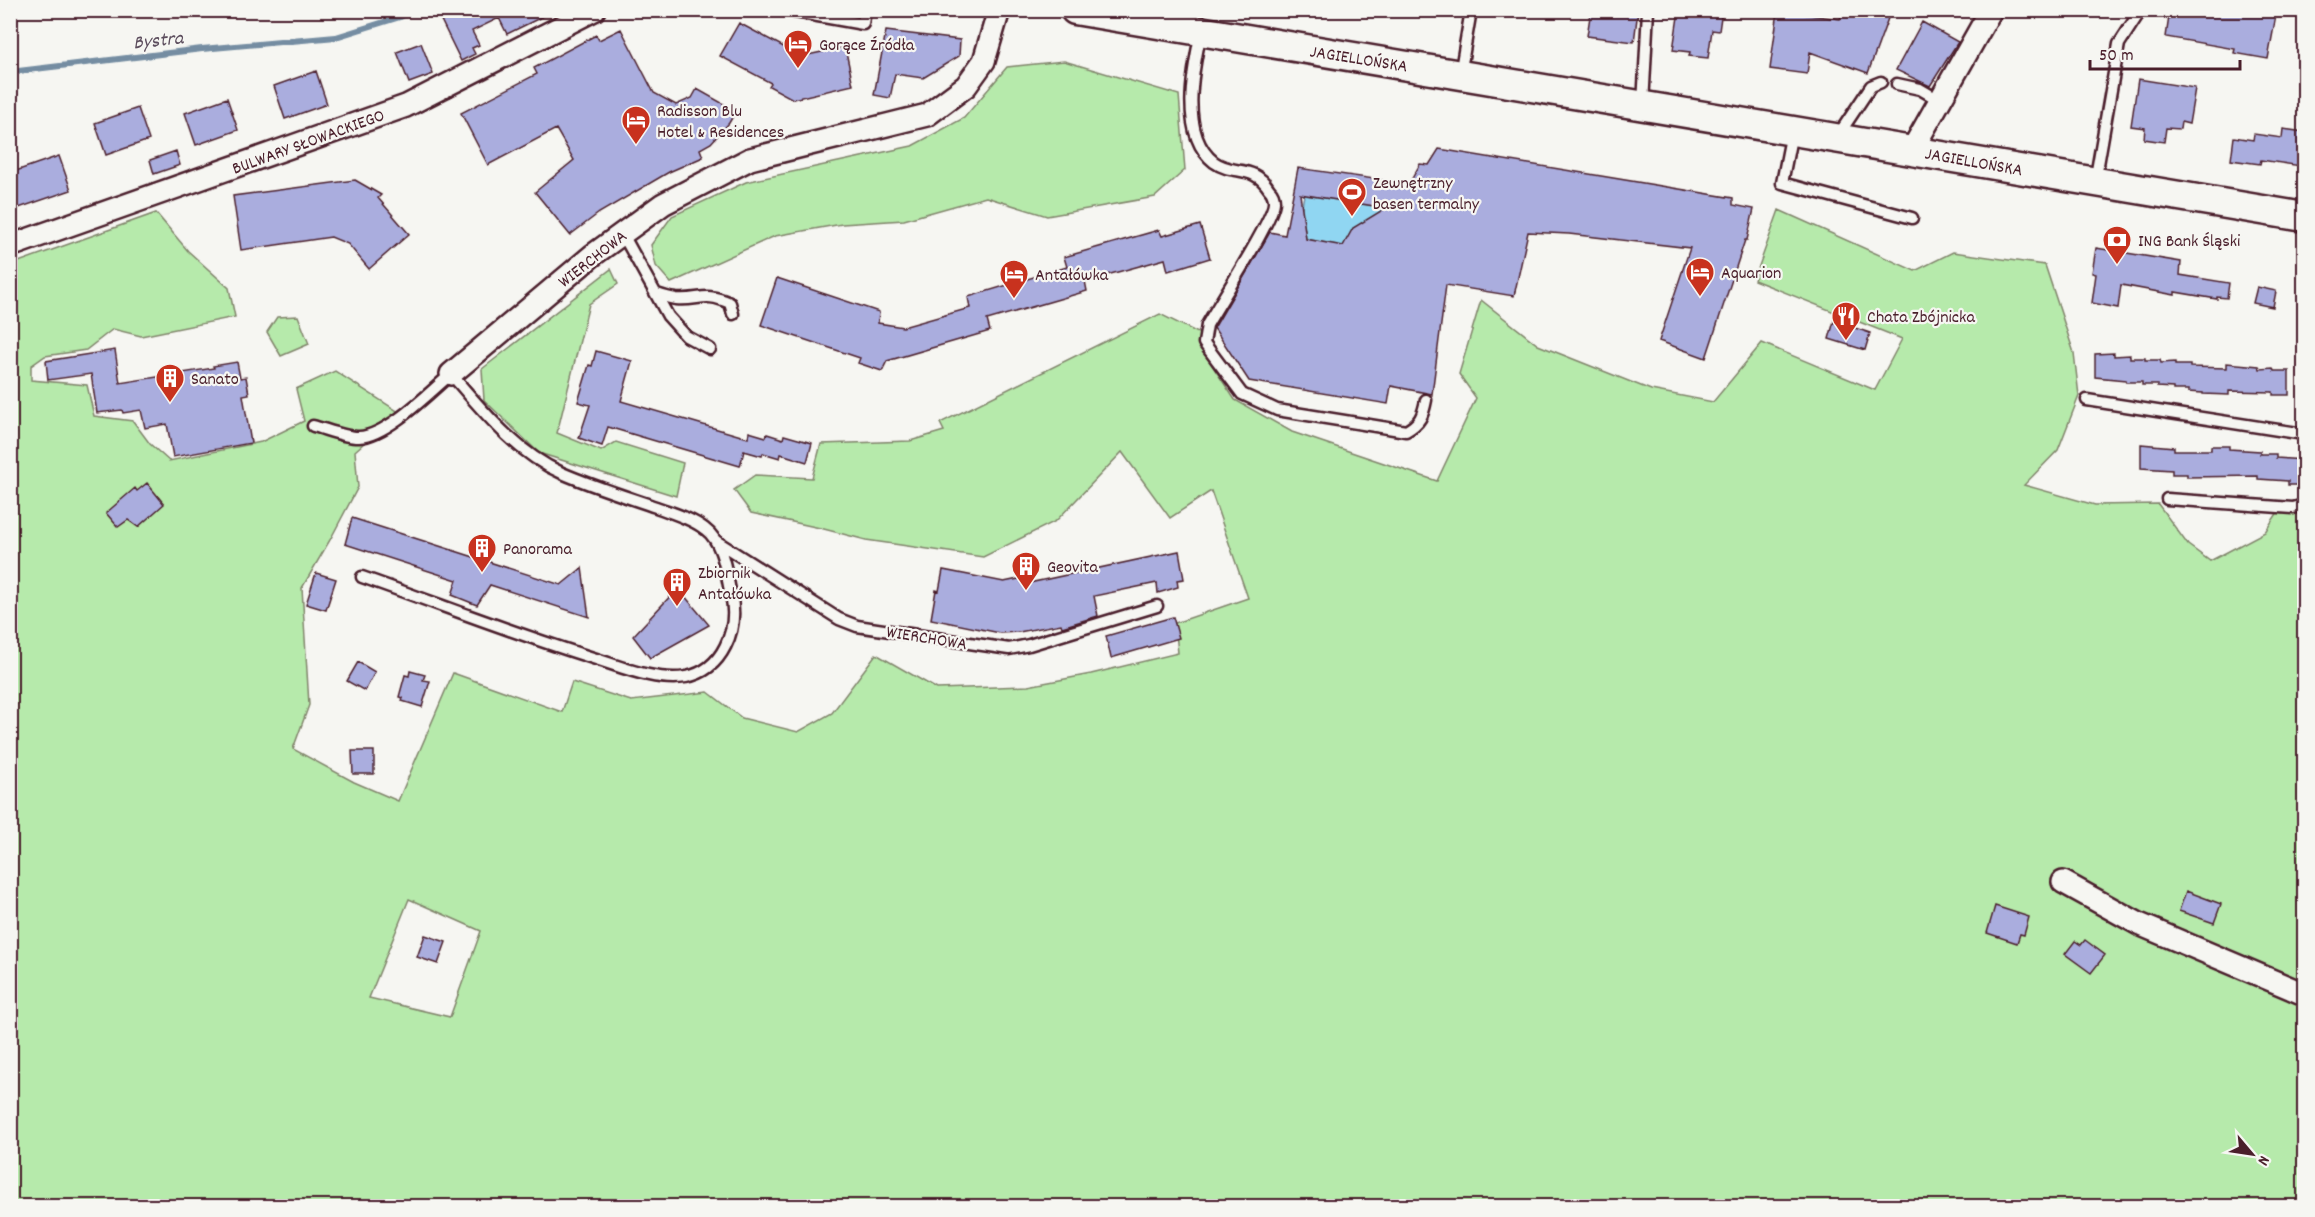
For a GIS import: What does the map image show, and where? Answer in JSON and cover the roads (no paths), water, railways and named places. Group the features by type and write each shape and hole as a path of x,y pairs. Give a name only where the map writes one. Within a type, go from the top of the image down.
{"street":[{"name":"WIERCHOWA","path":"451,374 476,351 622,233 663,204 750,159 927,115 966,86 984,61 999,10"},
{"name":"JAGIELLOŃSKA","path":"1075,10 2304,217"},
{"path":"1912,150 1991,10"},
{"name":"BULWARY SŁOWACKIEGO","path":"10,246 406,106 586,12"},
{"path":"2063,882 2139,924 2304,994"}],"lane":[{"path":"784,10 863,24 866,10"},
{"path":"1460,75 1471,10"},
{"path":"1643,106 1648,10"},
{"path":"2095,183 2118,45 2141,10"},
{"path":"1201,32 1192,74 1191,102 1200,146 1216,163 1257,175 1272,192 1275,203 1267,223 1207,325 1204,343 1242,394 1277,410 1406,431 1417,424 1423,416 1426,400"},
{"path":"1836,139 1871,86 1881,82"},
{"path":"1897,84 1920,89 1939,100"},
{"path":"1792,132 1782,183 1912,218"},
{"path":"622,233 668,316 686,336 710,350"},
{"path":"657,294 678,299 706,295 720,298 730,303 733,314"},
{"path":"313,426 359,437 380,430 400,418 451,374"},
{"name":"WIERCHOWA","path":"451,374 487,416 531,456 561,472 682,517 706,530 715,541 839,619 857,626 1009,649 1157,606"},
{"path":"2087,400 2304,434"},
{"path":"2167,499 2293,508 2304,505"},
{"path":"362,577 548,644 664,678 686,677 699,673 715,662 727,645 733,626 733,603 722,555 715,541"}],"water":[{"name":"Zewnętrzny basen termalny","path":"1304,195 1402,210 1353,228 1343,246 1306,239 1302,207"}],"waterway":[{"name":"Bystra","path":"10,72 202,49 336,37 400,17 413,10"}],"place":[{"name":"Gorące Źródła","path":"798,70"},
{"name":"Radisson Blu Hotel & Residences","path":"636,146"},
{"name":"Zewnętrzny basen termalny","path":"1352,218"},
{"name":"ING Bank Śląski","path":"2117,266"},
{"name":"Aquarion","path":"1700,298"},
{"name":"Antałówka","path":"1014,300"},
{"name":"Chata Zbójnicka","path":"1846,342"},
{"name":"Sanato","path":"170,404"},
{"name":"Panorama","path":"482,574"},
{"name":"Geovita","path":"1026,592"},
{"name":"Zbiornik Antałówka","path":"677,608"}]}
